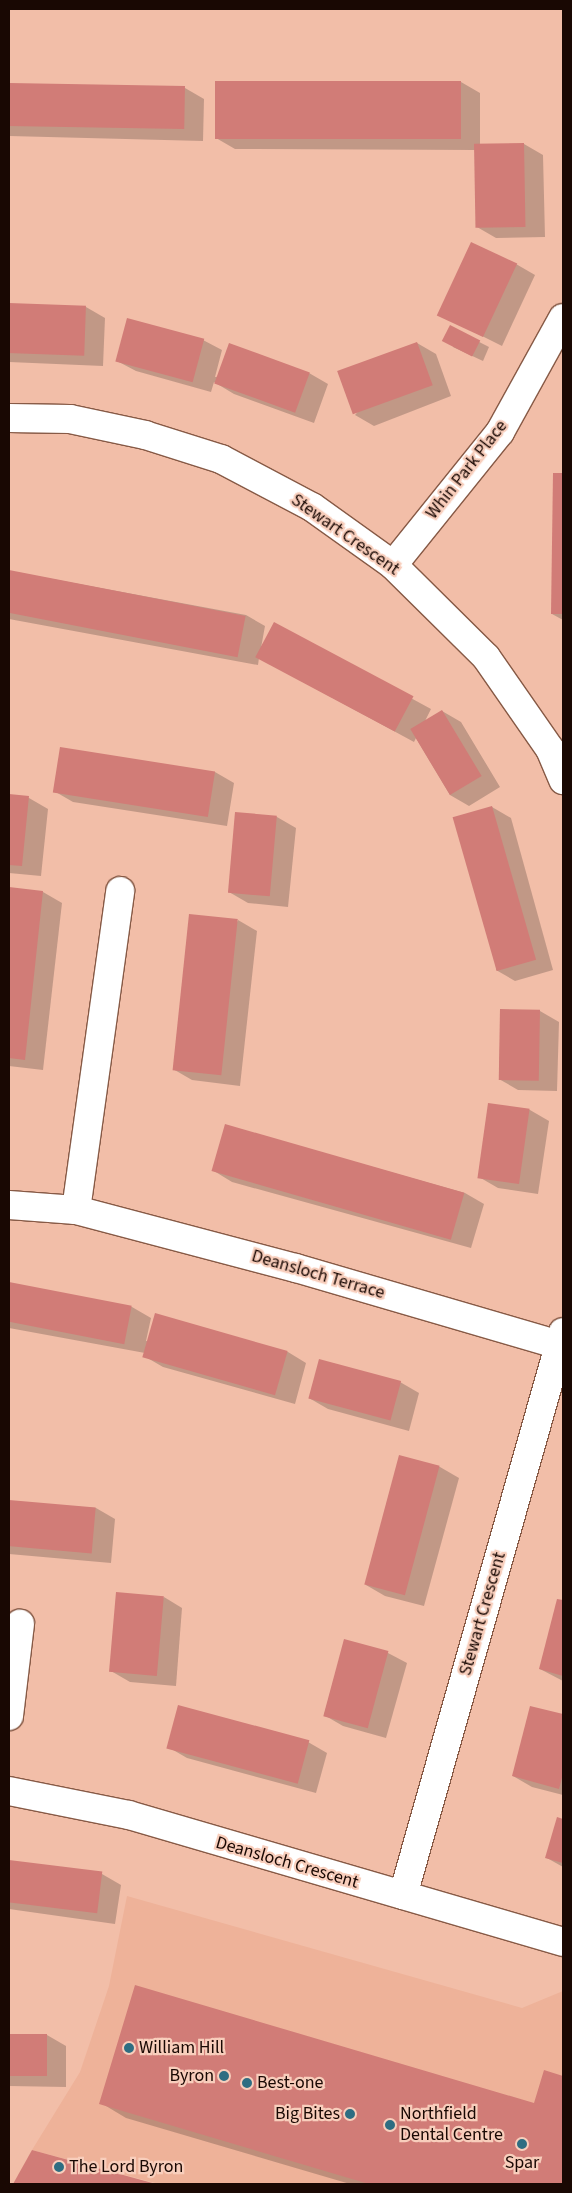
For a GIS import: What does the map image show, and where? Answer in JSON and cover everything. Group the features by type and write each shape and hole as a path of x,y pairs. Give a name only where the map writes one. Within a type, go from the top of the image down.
{"street":[{"name":"Whin Park Place","path":"392,565 500,432 563,318"},
{"name":"Stewart Crescent","path":"9,418 70,419 145,435 221,459 312,507 392,565 486,657 550,748 563,780"},
{"path":"76,1210 120,891"},
{"name":"Deansloch Terrace","path":"9,1205 76,1210 562,1338"},
{"name":"Stewart Crescent","path":"403,1895 562,1338"},
{"path":"9,1716 20,1624"},
{"name":"Deansloch Crescent","path":"9,1791 129,1815 563,1942"}],"shaded area":[{"path":"127,1896 522,2008 563,1991 563,2184 159,2184 32,2150 80,2072 109,1986"}],"building":[{"path":"215,81 461,81 461,139 215,139"},
{"path":"9,83 185,86 184,129 9,126"},
{"path":"524,143 525,227 475,228 474,144"},
{"path":"471,242 517,264 483,337 437,315"},
{"path":"9,303 86,306 84,356 9,353"},
{"path":"127,318 204,339 193,382 115,361"},
{"path":"450,325 480,340 472,356 442,341"},
{"path":"417,342 433,385 353,414 337,371"},
{"path":"229,343 310,372 295,413 214,383"},
{"path":"553,473 563,473 563,614 551,614"},
{"path":"9,570 246,616 238,657 9,613"},
{"path":"274,622 414,696 395,731 255,657"},
{"path":"442,710 482,776 450,795 410,729"},
{"path":"60,747 215,772 208,817 53,792"},
{"path":"9,794 29,796 22,866 9,865"},
{"path":"492,806 536,960 497,971 453,817"},
{"path":"235,812 277,816 270,896 228,893"},
{"path":"9,887 43,891 25,1060 9,1058"},
{"path":"189,914 238,919 221,1075 173,1070"},
{"path":"500,1009 540,1010 539,1081 499,1080"},
{"path":"488,1103 530,1109 519,1184 477,1178"},
{"path":"225,1124 464,1193 451,1240 211,1171"},
{"path":"9,1282 132,1306 124,1344 9,1322"},
{"path":"155,1313 288,1351 275,1395 142,1357"},
{"path":"319,1359 401,1381 390,1421 308,1399"},
{"path":"399,1455 440,1466 405,1595 364,1584"},
{"path":"9,1500 96,1508 92,1553 9,1546"},
{"path":"116,1592 164,1596 157,1676 109,1672"},
{"path":"557,1599 563,1600 563,1676 539,1669"},
{"path":"344,1639 388,1651 368,1728 323,1716"},
{"path":"178,1705 309,1740 298,1784 166,1748"},
{"path":"530,1706 563,1714 563,1774 559,1789 512,1776"},
{"path":"557,1817 563,1819 563,1863 545,1858"},
{"path":"9,1860 102,1871 97,1913 9,1902"},
{"path":"135,1985 534,2103 544,2070 563,2076 563,2184 369,2184 99,2104"},
{"path":"9,2034 47,2034 47,2076 9,2076"},
{"name":"The Lord Byron","path":"32,2150 156,2184 13,2184"}],"place":[{"name":"William Hill","path":"129,2048"},
{"name":"Byron","path":"224,2076"},
{"name":"Best-one","path":"247,2083"},
{"name":"Big Bites","path":"350,2114"},
{"name":"Northfield Dental Centre","path":"390,2125"},
{"name":"Spar","path":"522,2144"},
{"name":"The Lord Byron","path":"59,2167"}]}
